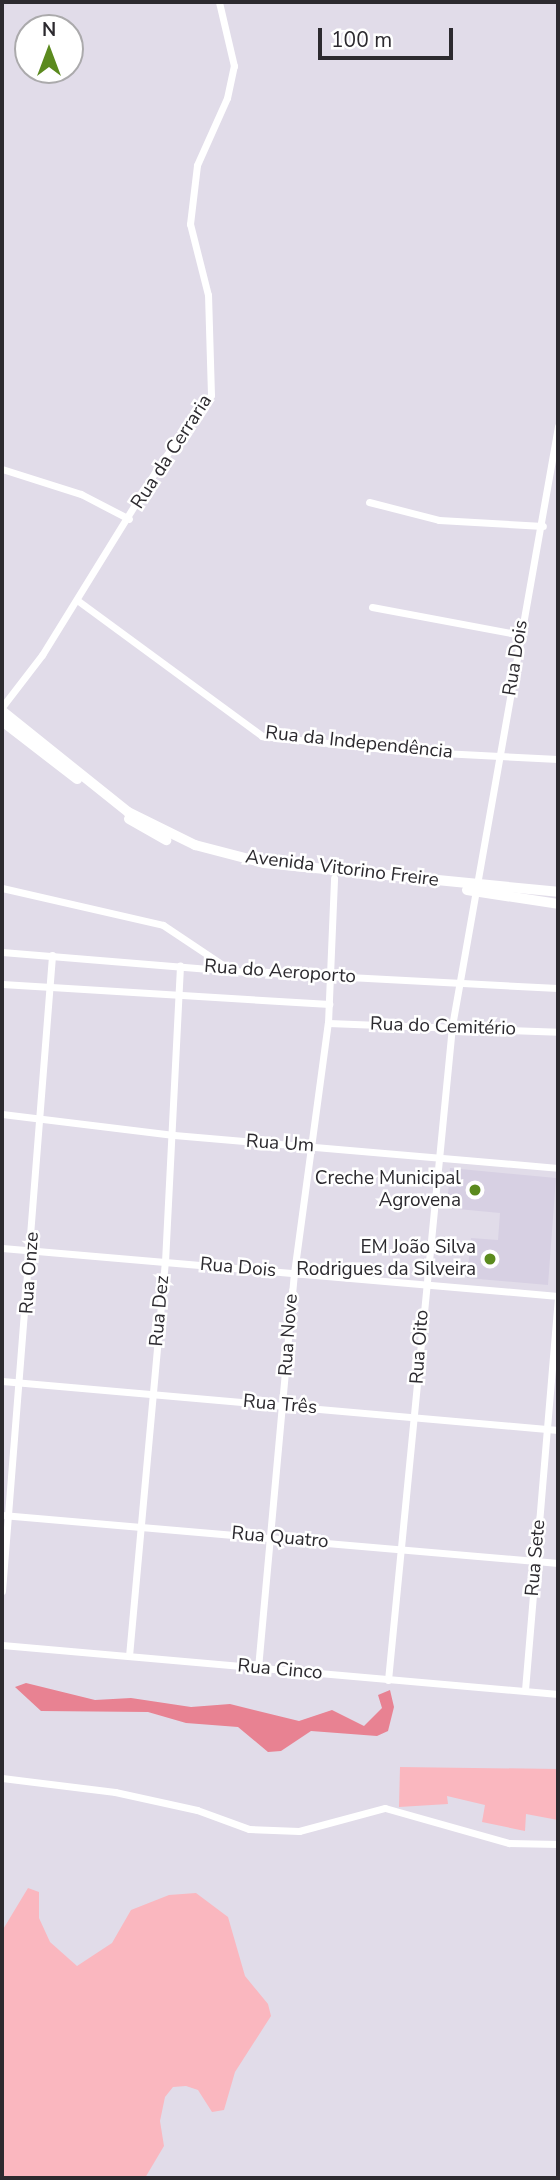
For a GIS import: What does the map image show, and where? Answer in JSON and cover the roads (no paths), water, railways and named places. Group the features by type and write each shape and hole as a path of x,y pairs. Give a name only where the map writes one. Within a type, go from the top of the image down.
{"street":[{"name":"Rua da Cerraria","path":"2,709 211,396 208,295 190,224 197,165 227,98 234,66 219,2"},
{"name":"Rua Dois","path":"474,887 520,635 543,526 558,426"},
{"path":"2,469 80,494 129,519"},
{"path":"369,502 439,520 543,526"},
{"name":"Rua da Independência","path":"77,600 262,736 558,760"},
{"path":"372,607 520,635"},
{"name":"Avenida Vitorino Freire","path":"2,709 128,812 178,839 264,863 474,887 558,904"},
{"name":"Avenida Vitorino Freire","path":"2,721 117,811 169,842 228,862 334,878 558,892"},
{"name":"Rua Nove","path":"258,1668 294,1273 328,1023 334,878"},
{"name":"Rua Oito","path":"388,1680 416,1418 437,1157 452,1026 474,887"},
{"path":"2,888 163,925 233,971"},
{"name":"Rua do Aeroporto","path":"2,952 233,971 329,977 411,976 460,984 558,988"},
{"name":"Rua Onze","path":"2,1591 5,1515 22,1383 51,989 51,955"},
{"name":"Rua Dez","path":"129,1656 174,1135 180,965"},
{"path":"2,984 178,997 329,1004"},
{"name":"Rua do Cemitério","path":"328,1023 558,1032"},
{"name":"Rua Um","path":"2,1114 174,1135 558,1168"},
{"name":"Rua Dois","path":"2,1248 558,1298"},
{"name":"Rua Sete","path":"525,1690 549,1430 558,1298"},
{"name":"Rua Três","path":"2,1381 558,1430"},
{"name":"Rua Quatro","path":"5,1515 558,1563"},
{"name":"Rua Cinco","path":"2,1646 558,1694"},
{"path":"2,1778 115,1792 197,1810 249,1829 299,1831 385,1808 509,1843 558,1844"}],"place":[{"name":"Creche Municipal Agrovena","path":"475,1190"},
{"name":"EM João Silva Rodrigues da Silveira","path":"490,1259"}]}
